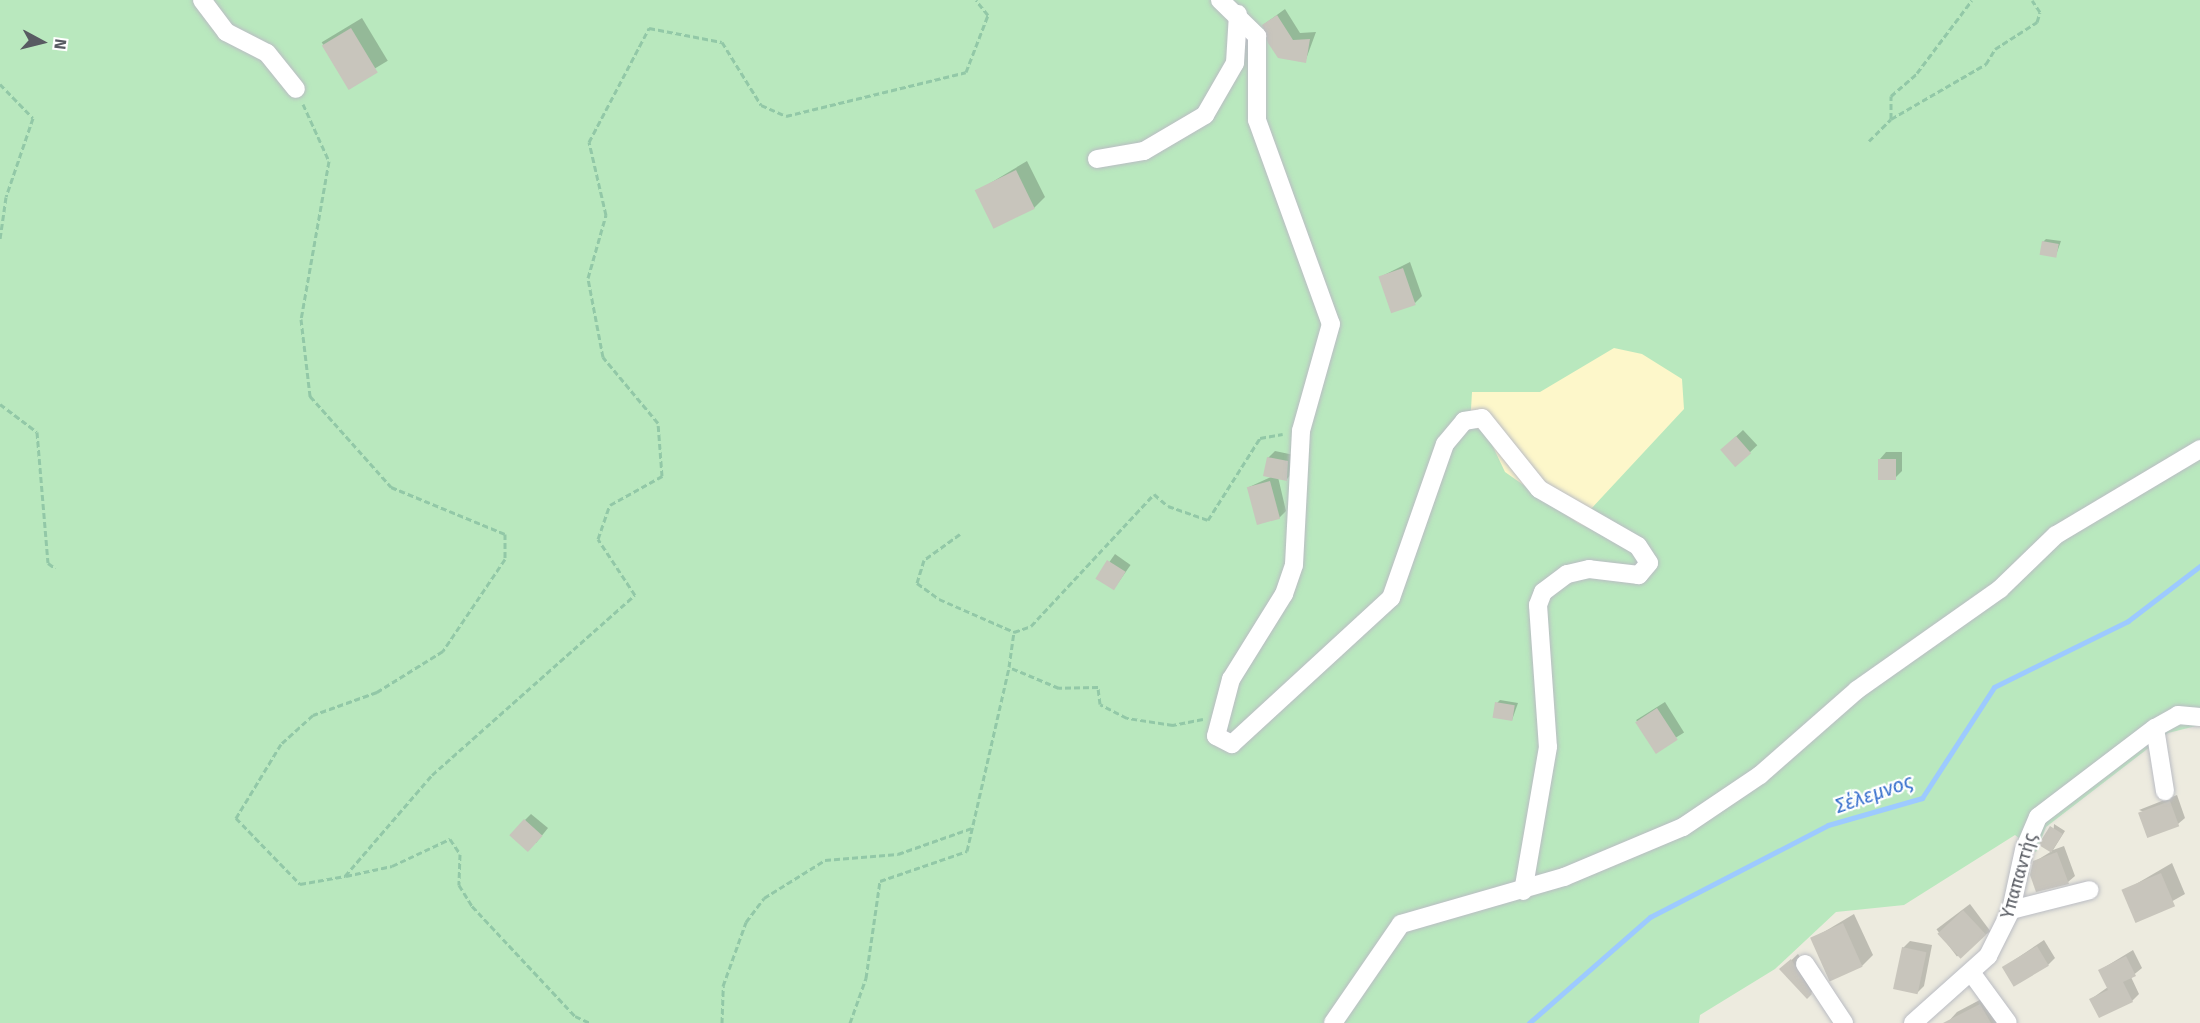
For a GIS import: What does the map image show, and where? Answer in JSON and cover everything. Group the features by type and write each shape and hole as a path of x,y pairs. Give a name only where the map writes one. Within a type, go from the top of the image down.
{"street":[{"path":"202,0 226,32 267,53 296,89"},
{"path":"1220,0 1238,14 1258,44 1257,120 1310,277 1330,312 1330,332 1301,431 1298,537 1290,579 1230,679 1216,719 1216,736 1232,744 1369,623 1400,583 1453,428 1482,418 1539,489 1638,546 1649,563 1639,574 1589,569 1568,574 1543,592 1538,605 1548,747 1523,891"},
{"path":"1097,159 1144,151 1205,114 1231,75 1238,14"},
{"path":"1333,1023 1401,924 1420,914 1523,891 1624,856 1721,804 1857,690 2000,589 2056,535 2200,449"},
{"name":"Υπαπαντής","path":"1922,1020 1973,975 2011,910 2024,850 2038,818 2155,728 2178,715 2200,717"},
{"path":"2155,728 2165,791"},
{"path":"2011,910 2090,890"},
{"path":"1805,964 1844,1023"},
{"path":"1973,975 2008,1023"}],"path":[{"path":"345,876 432,775 635,595 598,539 610,505 662,476 658,423 603,357 588,278 606,215 589,142 649,28 722,42 760,105 786,116 966,72 988,15 976,0"},
{"path":"1891,119 1891,96 1917,73 1972,0"},
{"path":"1869,141 1891,119 1986,64 1995,49 2037,22 2040,12 2032,0"},
{"path":"0,84 33,118 6,196 0,239"},
{"path":"296,89 329,161 302,320 310,396 391,487 505,534 505,559 443,651 377,692 313,715 281,744 236,818 300,885 392,866 450,839 460,854 459,885 472,906 575,1016 590,1023"},
{"path":"0,404 37,432 48,563 55,568"},
{"path":"960,534 924,560 917,583 939,599 1014,632 1031,626 1154,494 1168,506 1208,520 1260,438 1301,431"},
{"path":"850,1023 866,978 880,881 967,850 1009,667 1014,632"},
{"path":"1009,667 1059,688 1098,687 1100,704 1127,718 1173,725 1216,719"},
{"path":"722,1023 727,975 746,922 764,898 825,860 898,854 972,828"}],"green space":[{"path":"0,0 2200,0 2200,725 2168,733 2046,827 2036,852 2015,835 1904,905 1836,912 1775,969 1700,1015 1699,1023 0,1023"}],"sand":[{"path":"1614,348 1642,354 1682,379 1684,409 1590,510 1613,539 1578,523 1505,472 1486,432 1470,426 1472,392 1540,392"}],"building":[{"path":"1277,15 1293,40 1310,39 1306,63 1278,58 1268,43 1262,25"},
{"path":"351,28 378,73 349,90 322,46"},
{"path":"1016,170 1035,209 994,229 975,190"},
{"path":"2042,241 2059,244 2056,258 2040,255"},
{"path":"1403,268 1416,305 1391,313 1378,276"},
{"path":"1736,436 1751,453 1735,467 1720,450"},
{"path":"1267,457 1288,461 1287,481 1263,476"},
{"path":"1878,459 1896,459 1896,480 1878,480"},
{"path":"1270,481 1280,519 1257,525 1247,487"},
{"path":"1107,560 1126,572 1114,590 1095,579"},
{"path":"1495,702 1515,705 1512,721 1492,718"},
{"path":"1657,708 1678,740 1656,754 1635,722"},
{"path":"2170,801 2179,826 2147,838 2138,813"},
{"path":"524,819 543,836 528,852 509,835"},
{"path":"2050,826 2063,834 2051,853 2038,845"},
{"path":"2057,852 2069,884 2036,892 2030,875 2033,861"},
{"path":"2161,873 2175,906 2135,923 2121,890"},
{"path":"1963,910 1986,935 1961,959 1937,934"},
{"path":"1843,923 1863,967 1830,981 1810,938"},
{"path":"2037,946 2049,966 2014,987 2002,967"},
{"path":"1902,947 1926,952 1918,994 1893,989"},
{"path":"2126,956 2136,976 2123,982 2133,1002 2099,1018 2089,999 2108,990 2098,970"},
{"path":"1791,959 1812,994 1807,999 1779,969"},
{"path":"1980,1004 1991,1023 1943,1023"}],"waterway":[{"name":"Σέλεμνος","path":"1529,1023 1650,917 1828,825 1922,798 1994,687 2128,621 2200,566"}]}
